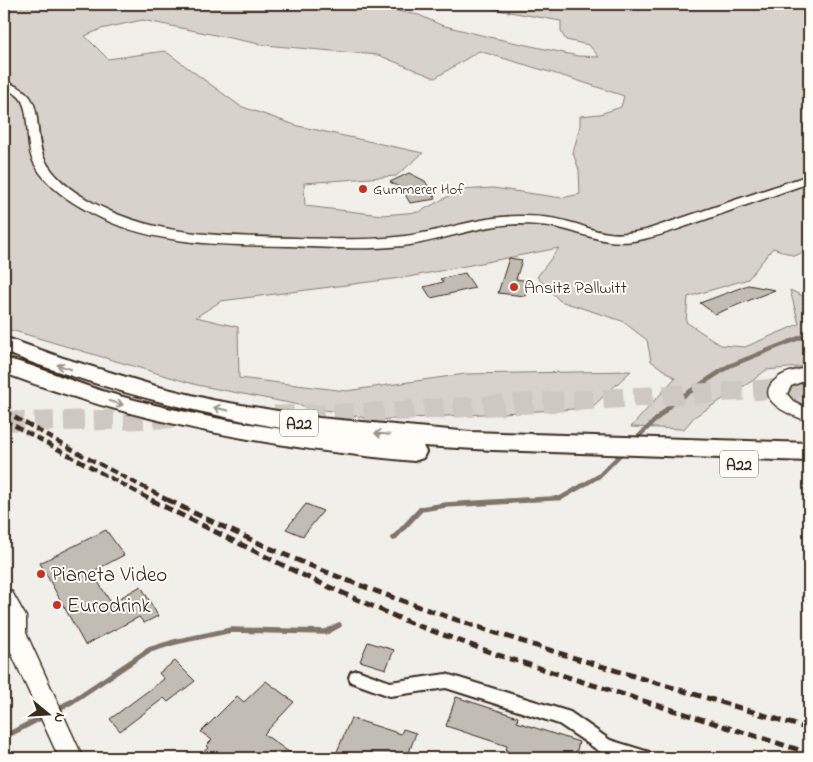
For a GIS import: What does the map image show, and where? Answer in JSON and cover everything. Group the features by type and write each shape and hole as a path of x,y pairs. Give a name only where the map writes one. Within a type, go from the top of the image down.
{"highway":[{"name":"A22","path":"4,344 40,359 132,389 269,418 380,434 600,452"},
{"name":"A22","path":"4,365 69,390 163,415 219,427 322,444 441,454 809,452"},
{"name":"A22","path":"674,454 809,468"}],"street":[{"path":"4,85 26,97 34,148 41,165 51,178 68,192 119,221 140,228 178,236 217,240 365,244 406,240 464,228 517,220 557,223 610,238 634,237 649,234 809,179"},
{"path":"809,373 787,378 781,383 778,393 780,400 792,410 809,415"},
{"path":"4,598 15,617 9,628 67,750"},
{"path":"357,677 390,689 446,680 564,718 605,747 643,758"}],"shaded area":[{"path":"4,4 359,4 419,15 441,25 489,37 578,56 599,57 589,45 566,40 561,32 561,21 464,4 809,4 809,249 795,256 773,248 748,279 688,297 686,322 721,345 745,347 799,324 790,290 809,299 809,366 766,370 752,381 694,417 684,429 631,427 675,378 651,361 647,340 622,321 560,301 537,277 559,248 408,277 221,301 196,317 238,327 239,378 346,391 465,374 631,371 591,408 376,420 197,385 4,327","holes":["142,20 264,45 378,55 435,78 479,51 624,96 621,107 600,114 580,116 580,126 573,153 579,170 580,194 562,198 493,188 460,190 419,212 382,215 305,206 304,183 396,176 423,153 298,126 240,106 165,51 108,59 85,36 101,29"]},
{"path":"809,379 809,408 795,400 792,390 795,386"}],"building":[{"path":"409,173 425,181 436,199 410,203 402,189 390,182"},
{"name":"Ansitz Pallwitt","path":"509,258 522,260 516,279 529,281 525,296 498,293"},
{"path":"465,273 475,288 431,298 424,287 443,282 440,279"},
{"path":"748,285 775,290 715,314 700,303"},
{"path":"306,504 323,511 303,536 286,529"},
{"path":"106,530 124,555 92,572 111,603 141,586 158,616 144,623 139,617 85,645 40,563"},
{"path":"368,642 394,650 386,669 360,661"},
{"path":"175,661 195,681 168,702 164,698 120,731 110,719 164,679 159,673"},
{"path":"266,681 294,702 264,734 297,758 196,758 208,748 206,746 212,740 201,732 237,696 244,702"},
{"path":"456,697 518,717 517,722 579,742 575,758 528,758 506,751 507,746 446,726"},
{"path":"351,718 401,734 403,729 416,733 407,758 349,758 336,754"}],"waterway":[{"path":"634,441 674,402 729,366 809,334"},
{"path":"506,501 561,498 599,476 625,450"},
{"path":"394,538 421,509 446,505 527,500"},
{"path":"55,710 71,702 149,650 175,642 231,630 326,632 339,625"},
{"path":"4,737 44,716"}],"tunnel":[{"path":"4,420 29,422 366,413 809,387"}],"railway":[{"path":"4,411 80,454 169,500"},
{"path":"4,420 153,501"},
{"path":"169,500 290,557 420,607 530,644 809,729"},
{"path":"153,501 309,578 408,622 501,656 809,753"}],"place":[{"name":"Gummerer Hof","path":"363,189"},
{"name":"Ansitz Pallwitt","path":"514,287"},
{"name":"Pianeta Video","path":"41,574"},
{"name":"Eurodrink","path":"57,605"}]}
